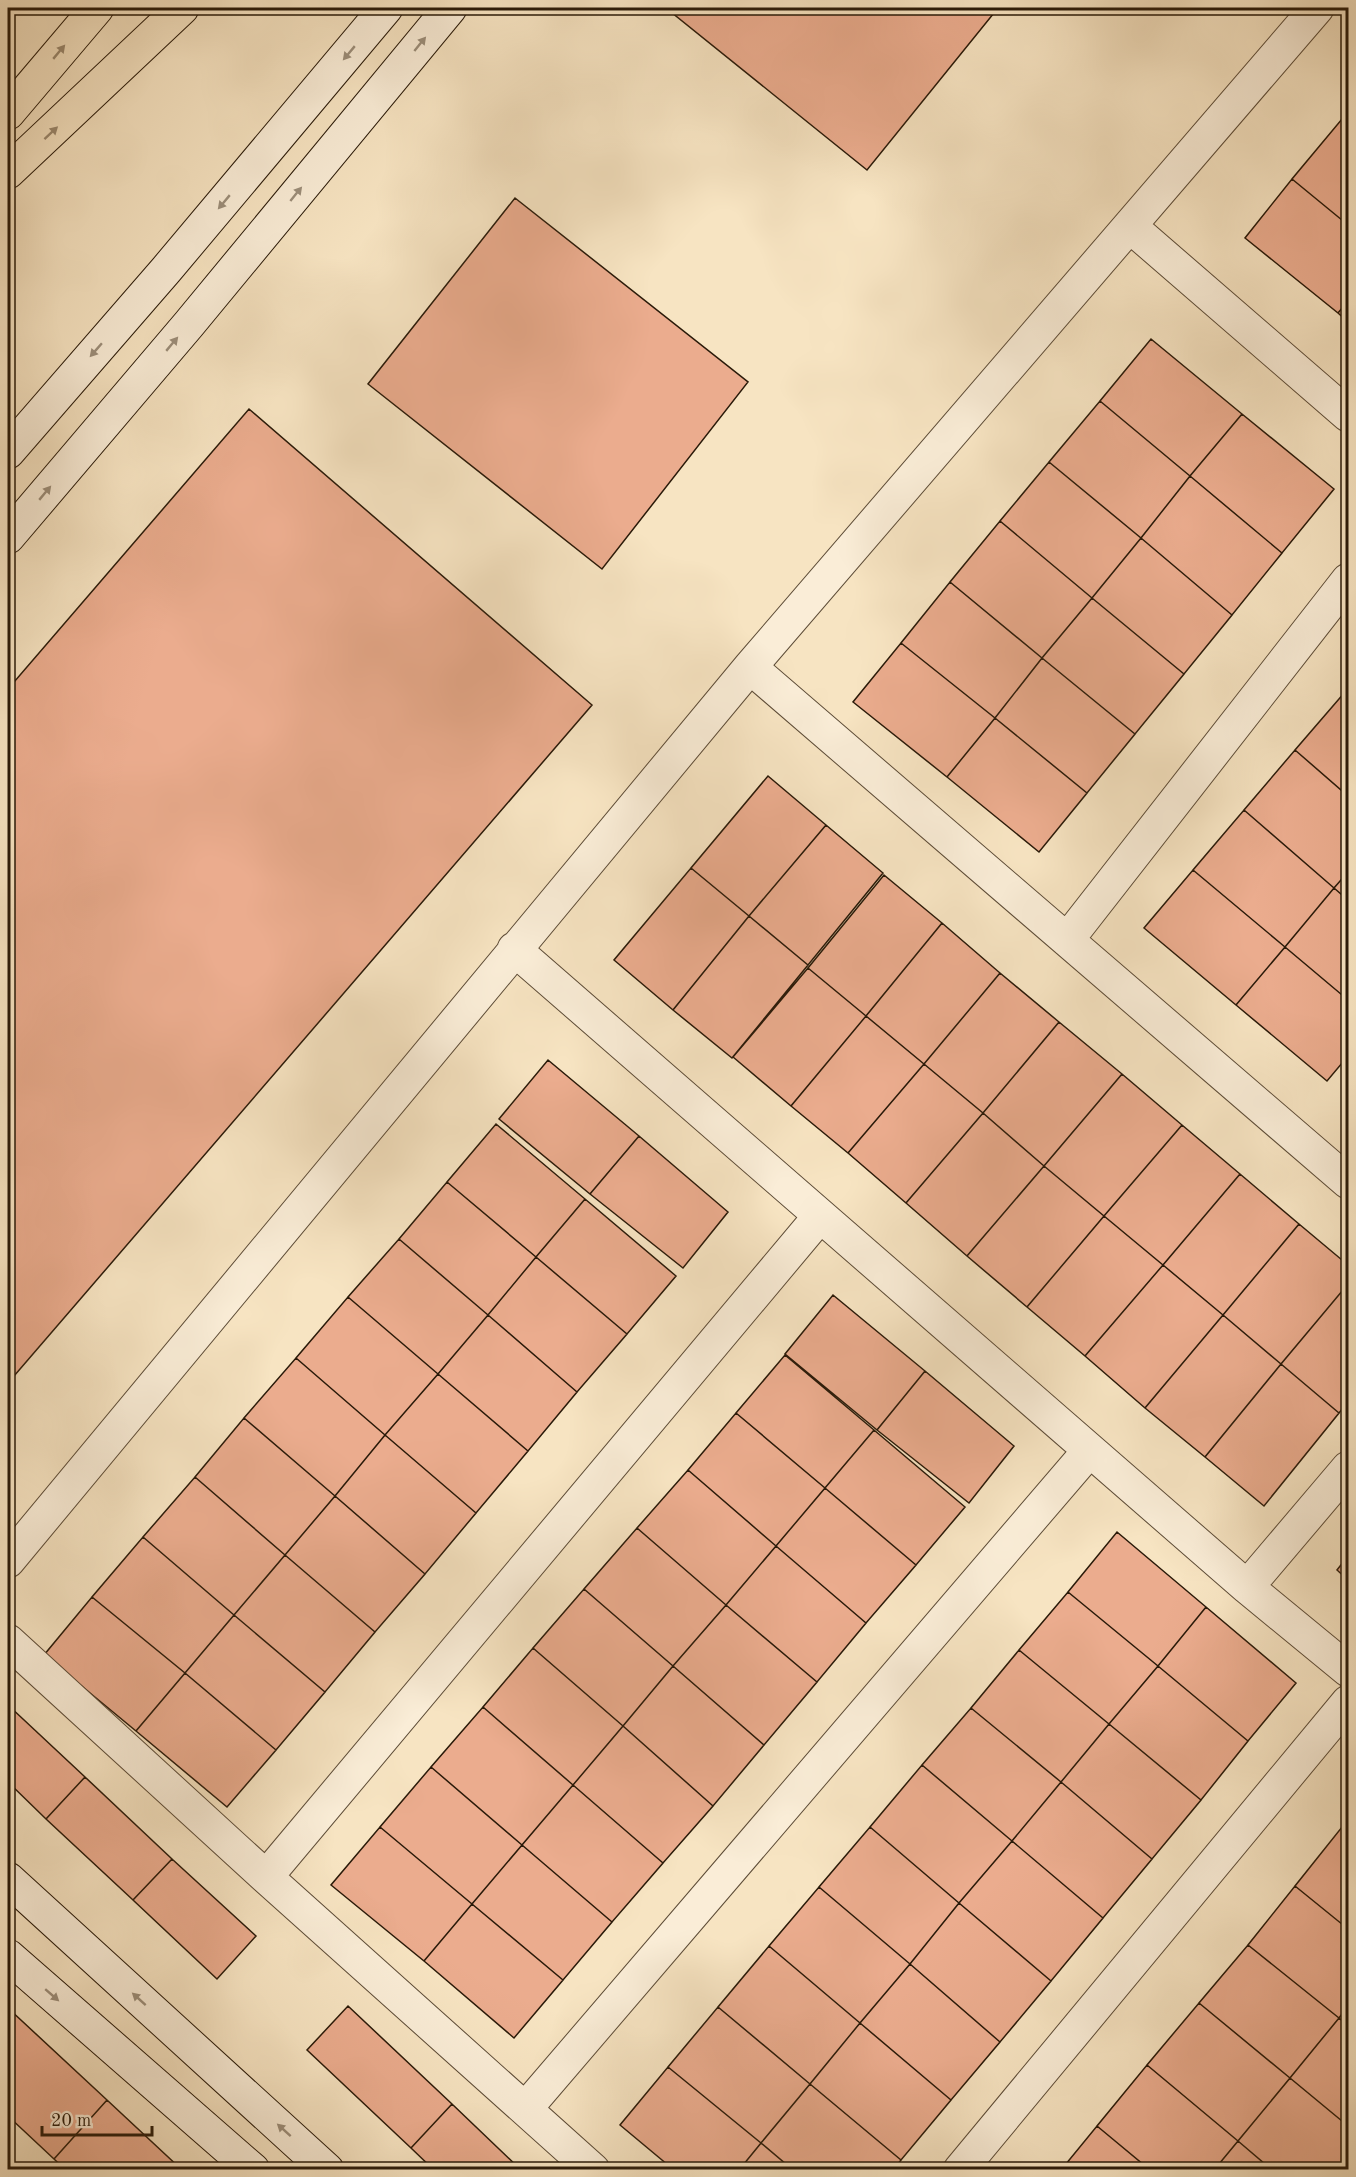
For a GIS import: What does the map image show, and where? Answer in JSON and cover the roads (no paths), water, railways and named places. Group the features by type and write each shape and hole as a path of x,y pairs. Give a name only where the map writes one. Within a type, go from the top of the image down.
{"highway":[{"path":"8,113 97,8"},
{"path":"8,172 182,8"}],"street":[{"path":"8,452 166,270 386,8"},
{"path":"8,537 189,324 450,8"},
{"path":"8,1561 750,667 1131,227 1317,8"},
{"path":"1131,227 1348,415"},
{"path":"1067,940 1348,580"},
{"path":"750,667 1067,940 1345,1172"},
{"path":"514,949 1089,1451 1247,1587 1348,1670"},
{"path":"266,1877 820,1216"},
{"path":"526,2108 1089,1451"},
{"path":"1247,1587 1348,1468"},
{"path":"8,1641 266,1877 592,2169"},
{"path":"960,2169 1348,1702"},
{"path":"11,1890 327,2169"},
{"path":"8,1956 253,2169"}]}
